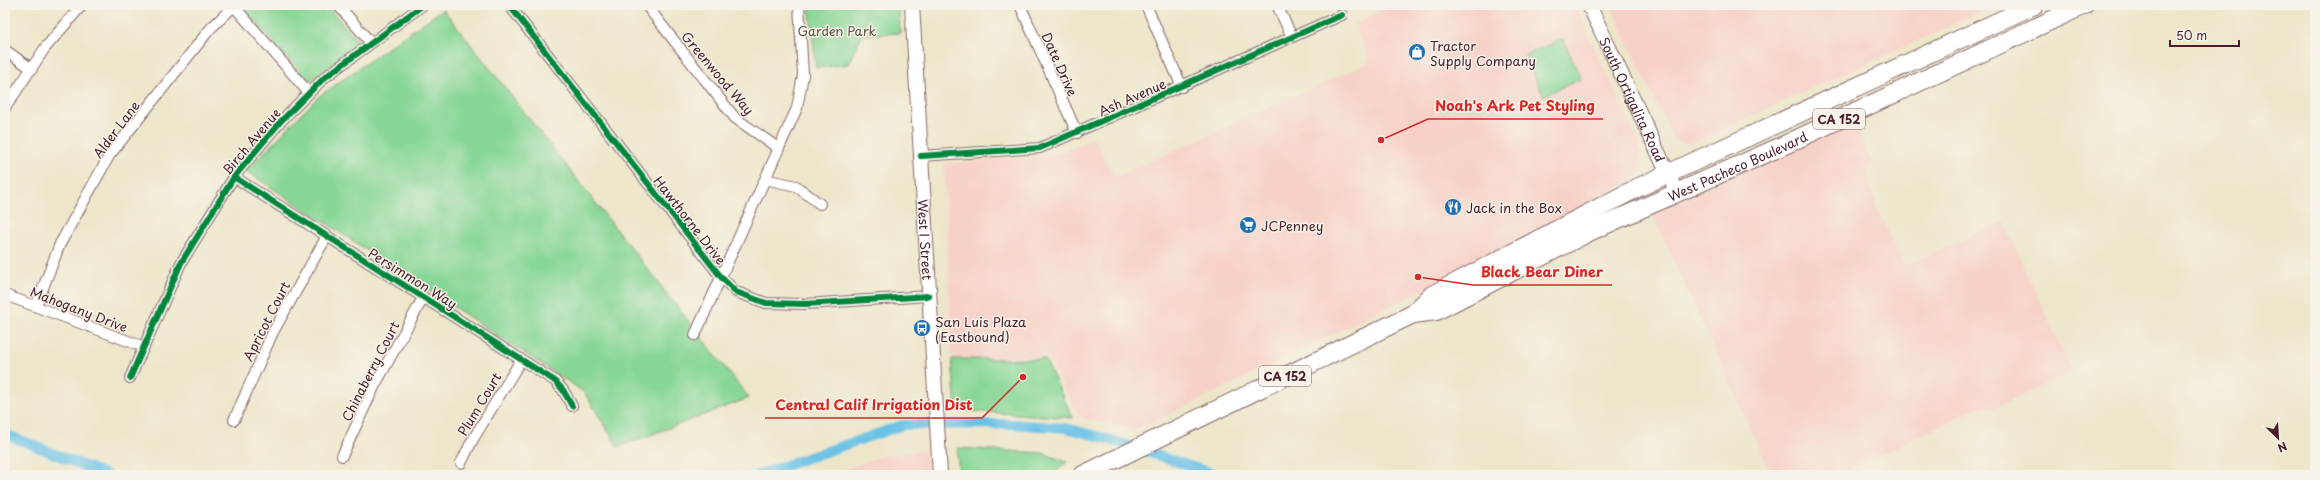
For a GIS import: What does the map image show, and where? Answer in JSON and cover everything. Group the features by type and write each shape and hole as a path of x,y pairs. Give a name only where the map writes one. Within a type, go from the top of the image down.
{"highway":[{"name":"West Pacheco Boulevard","path":"1413,314 1432,295 1597,207 2034,5"},
{"name":"West Pacheco Boulevard","path":"1083,475 1413,314 1436,311 1570,241 1828,124 2084,5"},
{"path":"1828,124 1830,115 1921,68 1981,29"}],"street":[{"path":"5,108 46,48 82,5"},
{"path":"233,5 309,93"},
{"name":"Alder Lane","path":"36,306 60,244 109,156 210,29 233,5"},
{"path":"338,5 371,43"},
{"name":"Birch Avenue","path":"130,378 181,263 234,177 280,122 324,78 423,5"},
{"name":"Hawthorne Drive","path":"509,5 721,277 736,292 766,303 805,304 929,296"},
{"name":"Greenwood Way","path":"646,5 735,118 754,134 778,148"},
{"path":"695,335 797,108 803,75 799,5"},
{"name":"West I Street","path":"912,5 940,475"},
{"name":"Date Drive","path":"1020,5 1077,133"},
{"path":"1146,5 1182,86"},
{"path":"1277,5 1292,37"},
{"name":"South Ortigalita Road","path":"1589,5 1677,193"},
{"name":"Ash Avenue","path":"921,156 1040,148 1342,15"},
{"path":"5,50 32,69"},
{"name":"Persimmon Way","path":"234,177 555,381 563,390 572,406"},
{"path":"765,179 796,186 820,204"},
{"name":"Apricot Court","path":"234,420 273,332 327,236"},
{"name":"Mahogany Drive","path":"5,295 144,347"},
{"name":"Chinaberry Court","path":"342,456 375,385 423,298"},
{"name":"Plum Court","path":"462,463 472,441 521,360"}],"shaded area":[{"path":"1395,5 1575,5 1639,143 1641,171 1628,183 1467,268 1198,401 1134,430 1079,417 1047,356 952,359 944,164 1055,155 1095,138 1114,178 1370,62 1354,23"},
{"path":"1610,5 1997,5 1689,144 1673,139"},
{"path":"1852,119 1872,162 1867,174 1876,206 1904,266 2004,222 2072,371 1994,408 1979,407 1837,475 1772,475 1652,214"},
{"path":"926,450 927,475 830,475 882,456"}],"green space":[{"path":"240,5 326,5 360,43 309,82"},
{"name":"Garden Park","path":"809,5 899,5 900,33 862,35 848,64 816,68"},
{"path":"443,9 749,398 618,447 584,392 246,171 318,97"},
{"path":"1563,39 1581,79 1543,96 1525,55"},
{"path":"952,359 1045,359 1073,418 956,410"},
{"path":"957,448 1042,453 1067,462 1058,470 1048,475 959,475"}],"waterway":[{"path":"758,475 903,425 1013,424 1066,428 1108,439 1217,475"},
{"path":"5,434 107,475"}],"cycle path":[{"path":"130,378 181,263 234,177 280,122 324,78 423,5"},
{"path":"509,5 721,277 736,292 766,303 805,304 929,296"},
{"path":"921,156 1040,148 1342,15"},
{"path":"234,177 555,381 563,390 572,406"}],"place":[{"name":"Tractor Supply Company","path":"1417,52"},
{"name":"Noah's Ark Pet Styling","path":"1381,140"},
{"name":"Jack in the Box","path":"1453,207"},
{"name":"JCPenney","path":"1248,225"},
{"name":"Black Bear Diner","path":"1418,277"},
{"name":"San Luis Plaza (Eastbound)","path":"922,328"},
{"name":"Central Calif Irrigation Dist","path":"1023,377"}]}
